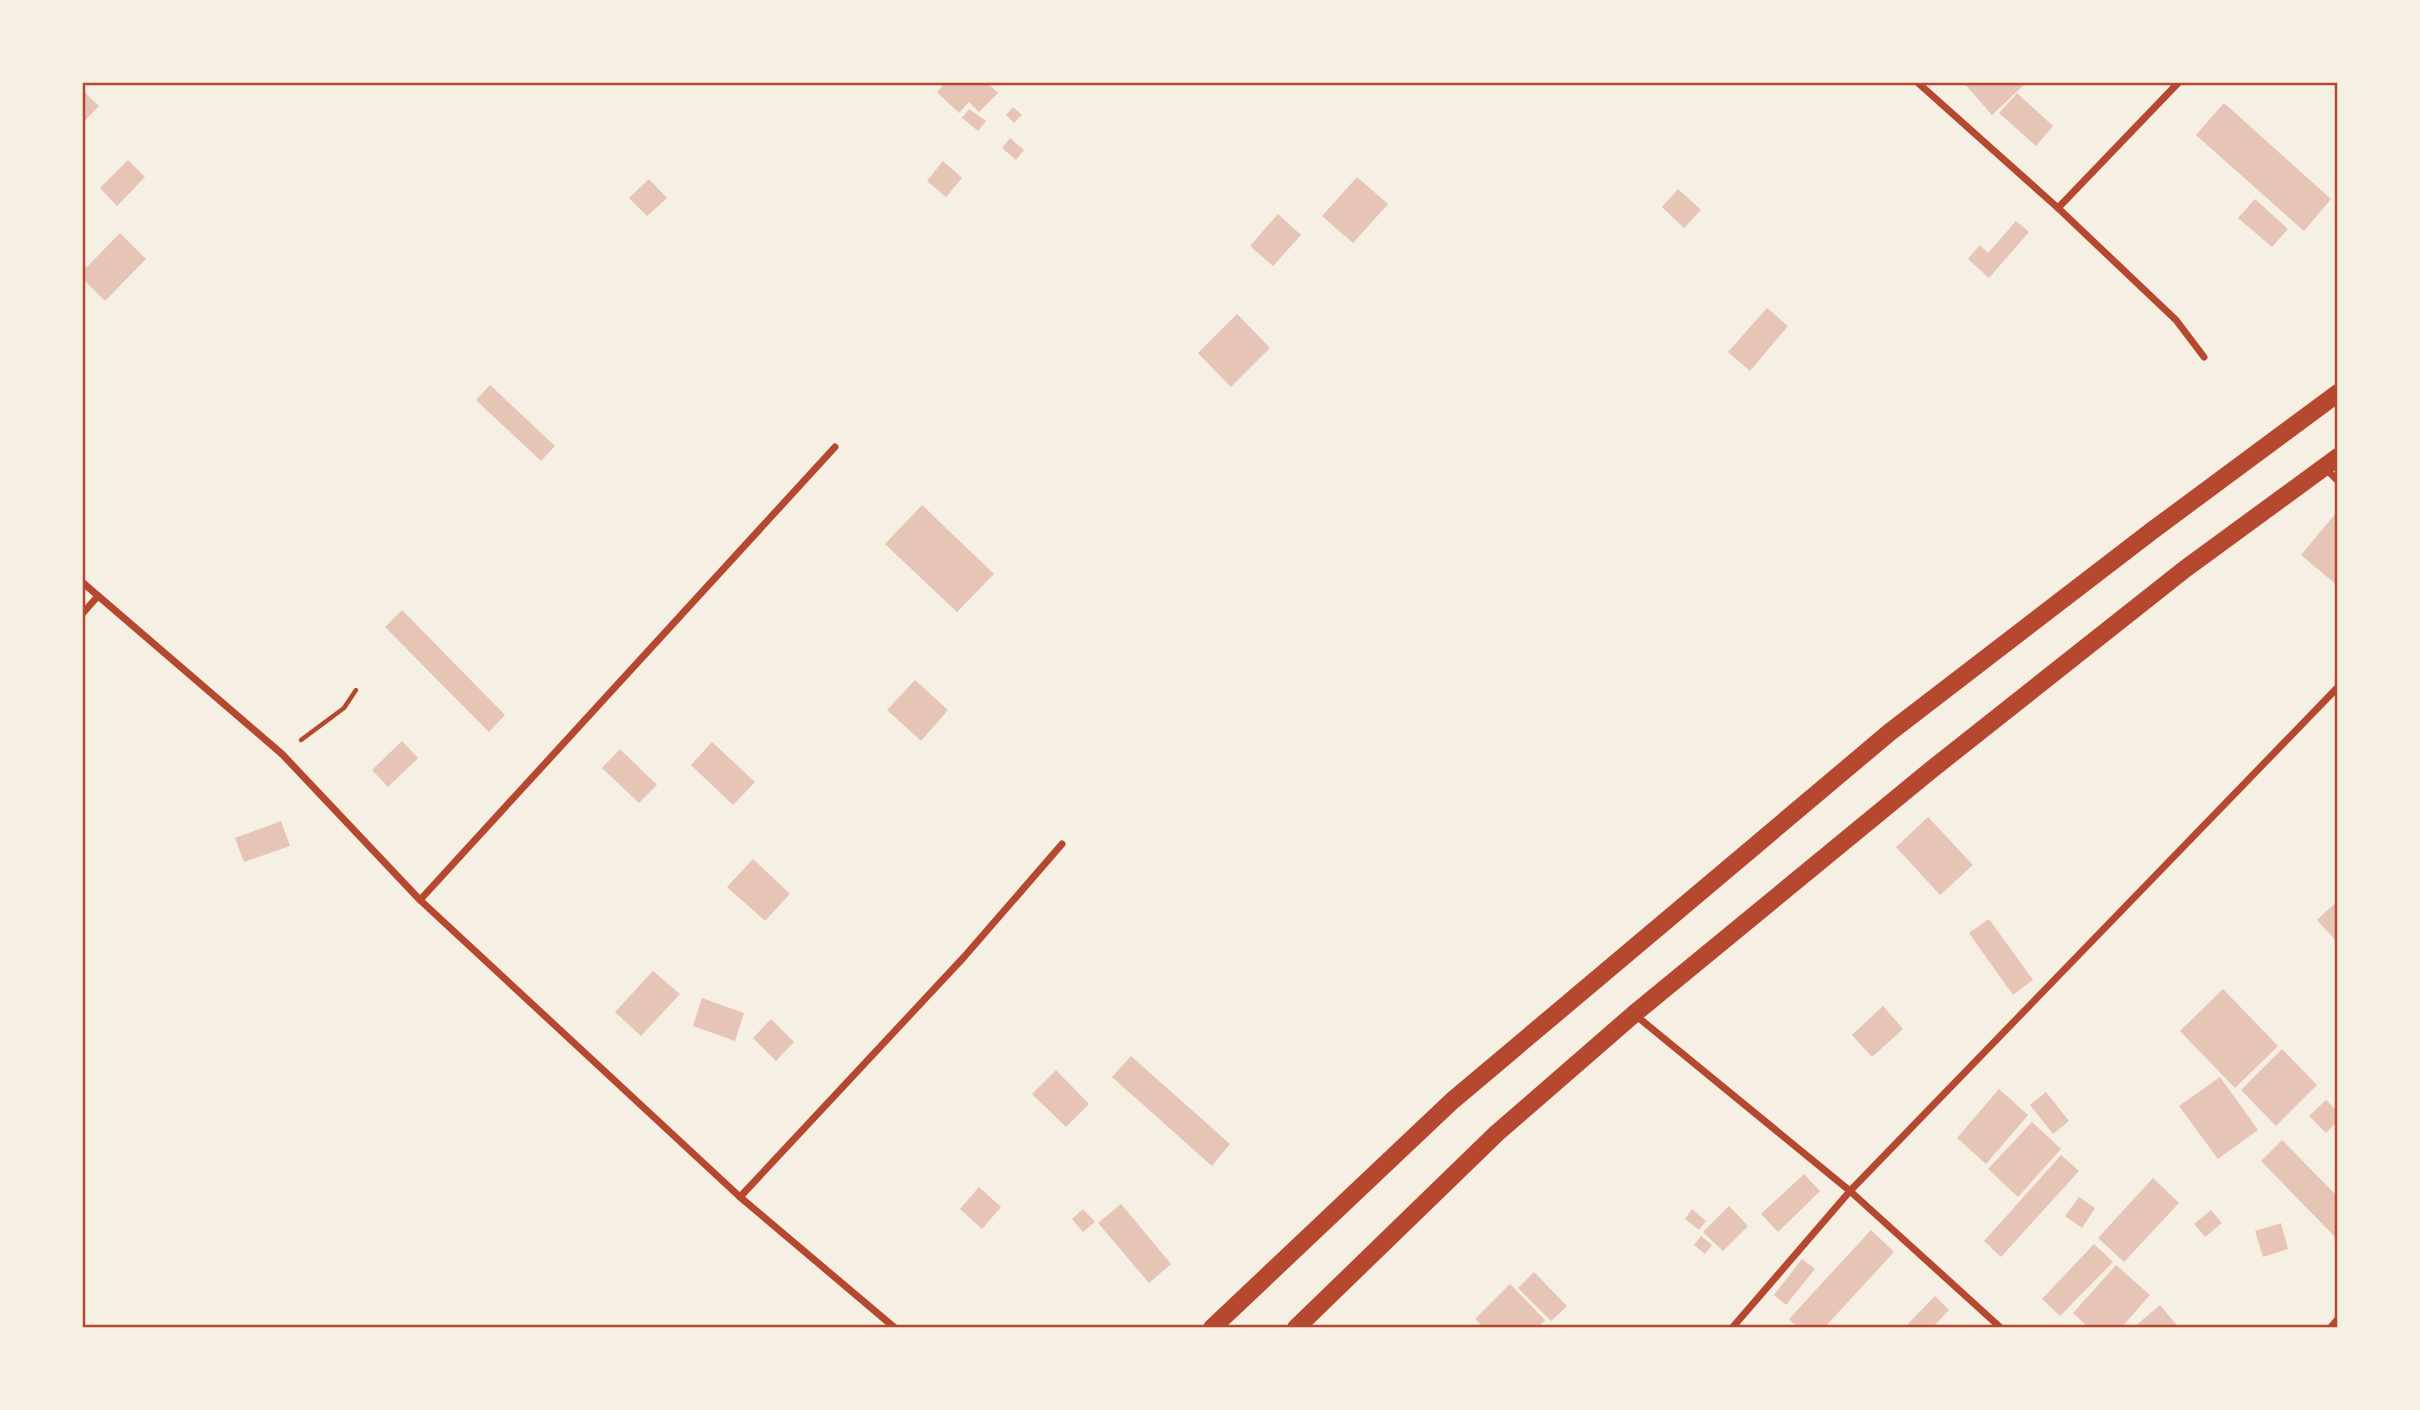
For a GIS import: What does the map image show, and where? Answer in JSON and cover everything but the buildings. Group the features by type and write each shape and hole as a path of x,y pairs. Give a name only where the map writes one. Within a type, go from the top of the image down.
{"main road":[{"path":"1212,1328 1452,1101 1890,732 2153,530 2338,393"},
{"path":"1296,1328 1497,1133 1634,1014 1941,762 2185,569 2331,462"}],"street":[{"path":"1917,82 2058,208 2176,320 2204,357"},
{"path":"2058,208 2179,82"},
{"path":"420,900 835,447"},
{"path":"2331,462 2338,481"},
{"path":"82,582 282,754 420,900 740,1197 895,1328"},
{"path":"82,614 98,596"},
{"path":"1732,1328 1850,1191 2338,687"},
{"path":"740,1197 964,957 1062,844"},
{"path":"1634,1014 1850,1191 2001,1328"},
{"path":"2330,1328 2338,1319"}],"path":[{"path":"324,723 344,708 356,690"}]}
